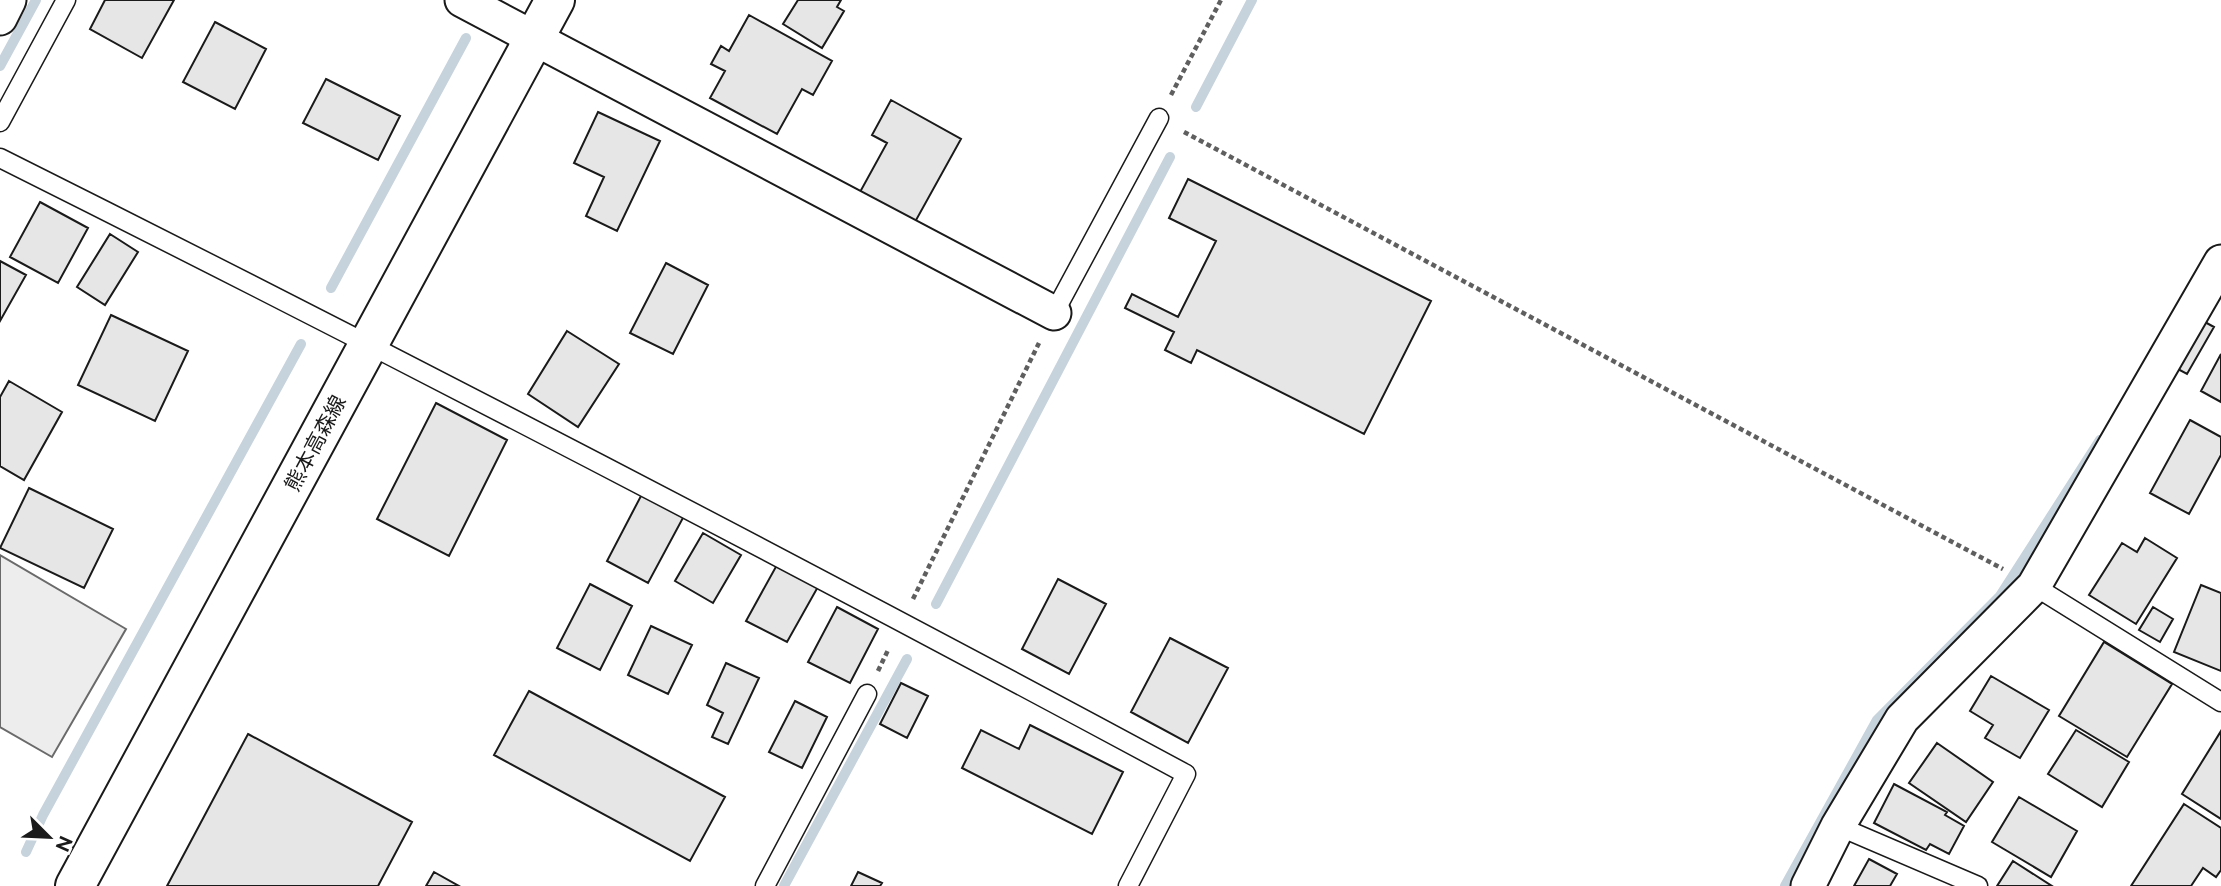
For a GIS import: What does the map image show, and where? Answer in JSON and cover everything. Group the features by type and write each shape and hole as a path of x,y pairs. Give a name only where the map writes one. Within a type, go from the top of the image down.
{"main road":[{"name":"熊本高森線","path":"75,886 555,0"}],"street":[{"path":"0,18 9,0"},
{"path":"462,0 1055,313"},
{"path":"1808,886 1839,826 1902,719 2034,586 2221,262"}],"lane":[{"path":"0,122 66,0"},
{"path":"1055,313 1159,118"},
{"path":"0,158 370,343 902,621 1186,774 1128,886"},
{"path":"2034,586 2221,702"},
{"path":"765,886 867,694"},
{"path":"1839,826 1978,886"}],"path":[{"path":"1221,0 1159,118 2034,586"},
{"path":"867,694 1055,313"}],"shaded area":[{"path":"0,555 126,629 52,757 0,727"}],"building":[{"path":"105,0 174,0 142,58 90,29"},
{"path":"798,0 841,0 837,7 844,11 822,48 783,24"},
{"path":"749,15 832,61 813,95 802,89 777,134 710,98 725,71 711,64 721,46 729,51"},
{"path":"215,22 266,49 235,109 183,82"},
{"path":"326,79 400,116 378,160 303,123"},
{"path":"891,100 961,139 915,222 860,192 887,143 872,135"},
{"path":"598,112 660,141 617,231 586,216 604,177 574,163"},
{"path":"1188,179 1431,301 1364,434 1197,350 1191,363 1165,350 1174,332 1125,308 1132,294 1178,317 1216,241 1169,218"},
{"path":"40,202 88,228 58,283 10,257"},
{"path":"110,234 138,252 105,305 77,287"},
{"path":"0,261 26,275 0,321"},
{"path":"666,263 708,285 673,354 630,333"},
{"path":"111,315 188,351 155,421 78,385"},
{"path":"2203,321 2214,327 2187,374 2176,368"},
{"path":"567,331 619,364 578,427 528,394"},
{"path":"2221,354 2221,402 2201,391"},
{"path":"9,381 62,412 24,480 0,466 0,397"},
{"path":"436,403 507,440 449,556 377,519"},
{"path":"2190,420 2221,437 2221,455 2189,514 2150,493"},
{"path":"29,488 113,529 84,588 0,548"},
{"path":"642,494 684,516 648,583 607,561"},
{"path":"703,533 741,555 713,603 675,581"},
{"path":"2145,538 2177,558 2136,624 2089,595 2122,543 2137,552"},
{"path":"778,563 819,585 787,642 746,621"},
{"path":"1058,579 1106,604 1069,674 1022,649"},
{"path":"590,584 632,606 600,670 557,648"},
{"path":"2201,585 2221,593 2221,671 2174,652"},
{"path":"837,607 878,629 850,683 808,662"},
{"path":"2153,607 2173,619 2160,642 2139,630"},
{"path":"651,626 692,645 668,694 628,675"},
{"path":"1170,638 1228,668 1188,743 1131,712"},
{"path":"2104,642 2172,684 2127,757 2059,716"},
{"path":"726,663 759,678 728,744 712,737 723,713 707,705"},
{"path":"1991,676 2049,710 2020,758 1985,738 1993,725 1970,711"},
{"path":"901,683 928,696 907,738 880,724"},
{"path":"529,691 725,797 690,861 494,755"},
{"path":"795,701 827,717 802,768 769,752"},
{"path":"1030,725 1123,772 1092,834 962,768 981,730 1019,749"},
{"path":"2076,730 2129,762 2102,807 2048,774"},
{"path":"2221,731 2221,819 2182,794"},
{"path":"248,734 412,822 378,886 167,886"},
{"path":"1937,743 1993,782 1966,822 1909,783"},
{"path":"1894,784 1947,812 1945,815 1964,826 1949,854 1930,844 1926,850 1874,823"},
{"path":"2019,797 2077,831 2051,877 1992,842"},
{"path":"2184,804 2221,828 2221,870 2216,877 2203,868 2191,886 2131,886"},
{"path":"1869,859 1897,874 1890,886 1854,886"},
{"path":"2013,861 2052,886 1997,886"},
{"path":"434,872 459,886 426,886"},
{"path":"858,872 882,883 880,886 851,886"}],"waterway":[{"path":"0,66 36,0"},
{"path":"1196,107 1252,0"},
{"path":"331,288 466,38"},
{"path":"936,604 1170,157"},
{"path":"26,852 43,815 301,344"},
{"path":"1785,886 1877,720 2000,596 2100,440"},
{"path":"784,886 907,659"}]}
